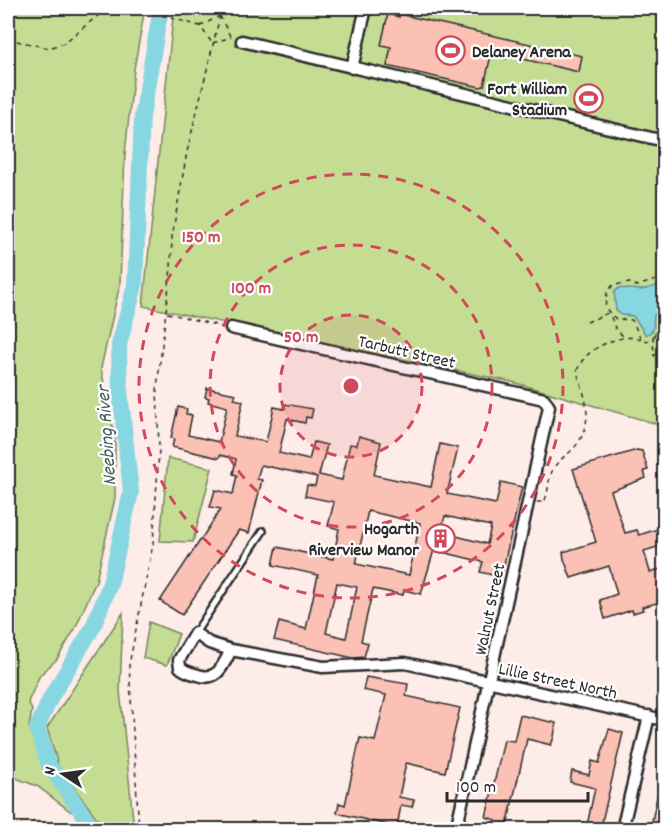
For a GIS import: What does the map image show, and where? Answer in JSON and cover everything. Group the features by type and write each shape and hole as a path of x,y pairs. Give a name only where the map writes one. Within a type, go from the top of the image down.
{"street":[{"path":"352,68 366,8"},
{"path":"242,41 664,141"},
{"name":"Tarbutt Street","path":"231,328 542,399"},
{"name":"Walnut Street","path":"456,830 548,419 549,407 542,399"},
{"path":"195,633 179,660 180,667 185,671 204,677 218,674 231,650"},
{"name":"Lillie Street North","path":"195,633 209,643 231,650 323,667 405,663 664,720"},
{"path":"622,830 649,716"}],"lane":[{"path":"195,633 263,531"}],"path":[{"path":"8,39 49,48 63,43 92,20 115,8 137,8 200,26 212,44"},
{"path":"139,830 129,665 153,544 159,450 158,388 171,268 172,236 187,152 222,8"},
{"path":"200,26 220,15"},
{"path":"220,15 231,37"},
{"path":"212,44 231,37 242,41"},
{"path":"625,338 615,328 608,313 605,299 613,285 630,283 638,286 657,280 664,284"},
{"path":"664,311 658,316 653,338 654,356 664,346"},
{"path":"166,313 231,328"},
{"path":"587,322 608,313"},
{"path":"611,316 632,320 641,339"},
{"path":"530,500 544,502 551,473 583,435 588,409 584,397 585,389 577,372 580,362 589,353 625,338 632,336 647,341 653,338"}],"green space":[{"path":"8,8 145,8 134,69 125,154 120,284 101,368 115,438 115,498 96,581 75,629 57,659 40,675 28,702 32,710 29,727 37,728 49,765 83,815 70,811 37,786 8,775"},
{"path":"174,8 664,8 664,426 512,382 143,306"},
{"path":"168,458 212,468 193,542 160,541"},
{"path":"123,613 120,690 134,829 105,829 59,768 47,728"},
{"path":"149,622 179,634 167,665 143,658"}],"water":[{"path":"657,286 664,291 664,307 654,315 653,330 646,335 633,316 621,315 616,310 614,292 619,288 641,290"}],"building":[{"name":"Delaney Arena","path":"388,14 399,17 399,14 582,56 579,72 510,56 506,59 491,55 484,86 480,87 387,66 391,47 381,45"},
{"path":"207,388 236,394 234,399 243,401 235,436 266,442 274,407 284,409 285,404 313,409 311,418 306,417 305,423 287,419 279,453 309,460 314,442 327,445 319,475 342,480 350,444 357,445 359,436 381,442 374,475 431,487 440,444 458,448 447,494 496,504 501,482 522,487 501,577 480,572 483,562 434,550 421,594 404,590 403,595 373,589 361,641 368,643 364,657 353,658 274,640 279,622 306,629 318,575 273,565 277,547 333,559 339,529 328,526 334,502 305,496 307,485 315,486 317,477 261,465 257,479 262,480 249,533 239,530 182,615 160,601 221,509 210,507 215,490 233,494 237,475 233,474 236,459 220,455 219,458 172,447 174,439 171,438 178,407 187,409 186,414 192,415 188,435 219,442 227,407 208,402 209,398 205,397","holes":["368,511 420,523 409,575 356,564","445,516 491,526 487,544 441,532","337,583 357,587 346,638 326,633"]},
{"path":"637,450 642,451 648,470 644,471 646,478 611,491 625,533 637,530 639,535 664,527 664,545 644,551 650,572 660,569 664,577 664,601 642,607 643,610 633,613 632,610 605,619 600,600 617,594 609,566 571,578 564,559 563,552 596,542 573,469"},
{"path":"366,677 408,684 406,696 460,708 445,772 406,763 399,797 414,800 412,807 401,805 397,827 337,813 339,803 345,805 360,738 375,741 386,695 363,690"},
{"path":"520,715 556,723 554,737 551,745 527,739 506,830 494,830 496,820 486,817 504,740 514,741"},
{"path":"609,729 623,733 600,830 586,830 595,788 570,782 572,771 589,775 592,761 599,763"},
{"path":"657,797 664,799 663,830 650,830"}],"waterway":[{"name":"Neebing River","path":"94,830 49,765 37,728 51,697 93,627 110,584 131,492 120,391 119,345 135,285 142,117 161,8"}],"place":[{"name":"Delaney Arena","path":"451,51"},
{"name":"Fort William Stadium","path":"588,98"},
{"name":"Hogarth Riverview Manor","path":"440,538"}]}
